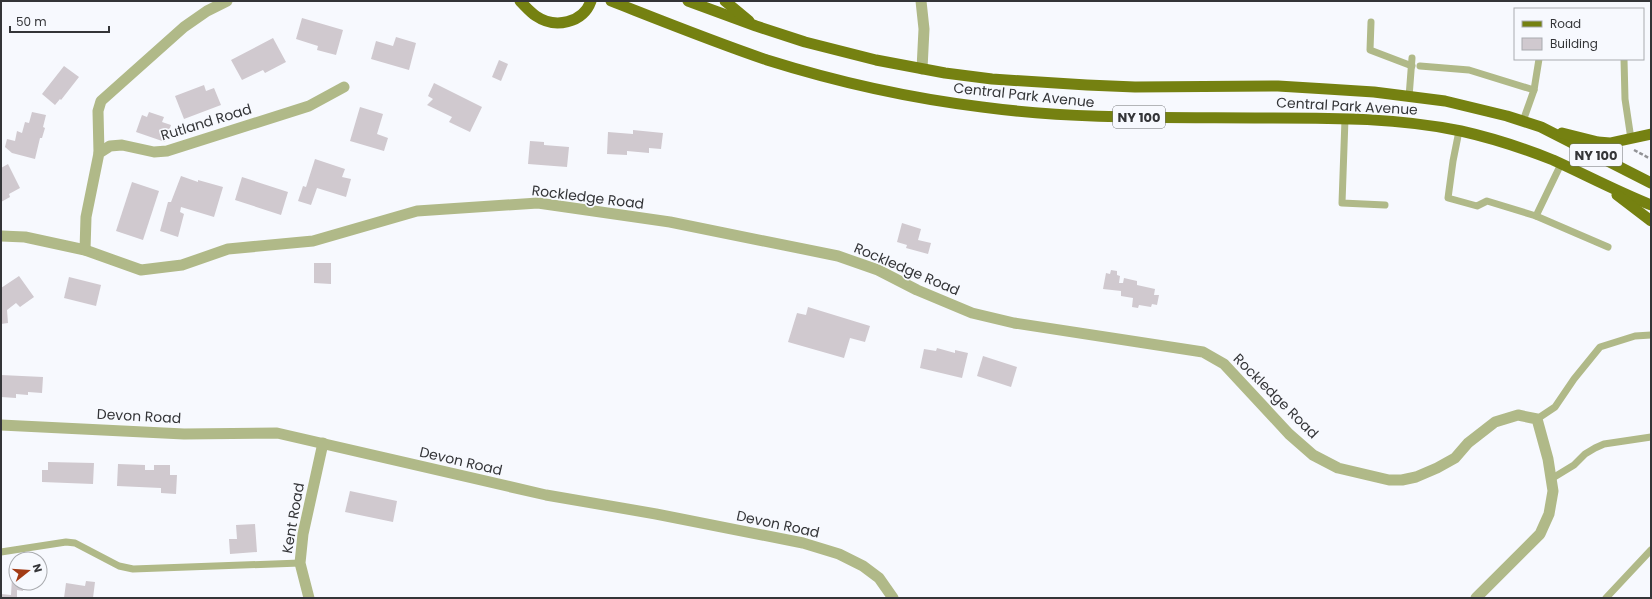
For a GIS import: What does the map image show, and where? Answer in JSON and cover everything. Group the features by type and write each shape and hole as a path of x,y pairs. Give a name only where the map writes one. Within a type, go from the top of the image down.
{"main road":[{"path":"520,1 536,16 545,21 562,23 581,16 586,11 591,1"},
{"name":"Central Park Avenue","path":"611,1 626,4 705,38 790,67 885,91 951,103 1030,113 1077,116 1344,119 1413,123 1459,131 1506,143 1561,164 1651,205"},
{"name":"Central Park Avenue","path":"688,1 756,26 830,48 922,69 992,79 1135,87 1278,86 1374,92 1445,102 1541,127 1651,183"},
{"path":"725,1 756,26"},
{"path":"1541,127 1598,142 1631,144 1651,134"},
{"path":"1600,182 1651,221"}],"street":[{"path":"85,250 86,216 99,153 98,111 101,102 184,27 207,11 227,1"},
{"path":"921,1 924,29 922,69"},
{"name":"Rutland Road","path":"99,153 110,146 122,145 154,152 167,151 309,106 344,87"},
{"name":"Rockledge Road","path":"1,236 25,237 85,250 141,270 182,265 228,249 313,241 417,212 538,203 670,222 838,256 878,270 917,290 972,314 1014,323 1203,352 1224,364 1289,434 1313,455 1338,468 1389,480 1402,480 1416,477 1437,468 1455,458 1468,443 1495,422 1518,415 1537,418"},
{"path":"1476,598 1540,534 1549,514 1553,491 1548,459 1537,418"},
{"name":"Devon Road","path":"1,425 184,434 247,432 276,433 546,496 656,514 803,543 839,554 863,566 879,578 893,598"},
{"name":"Kent Road","path":"309,598 300,563 303,534 322,443"}],"lane":[{"path":"1371,22 1370,50 1412,66"},
{"path":"1409,97 1412,58"},
{"path":"1522,121 1534,90 1539,60"},
{"path":"1624,60 1625,98 1631,144"},
{"path":"1420,66 1469,70 1534,90"},
{"path":"1344,119 1342,203 1385,205"},
{"path":"1459,131 1453,160 1448,198 1477,206 1487,201 1536,216 1608,247"},
{"path":"1536,216 1561,164"},
{"path":"1537,418 1555,407 1574,379 1600,347 1634,336 1651,335"},
{"path":"1551,479 1574,466 1586,454 1604,444 1651,438"},
{"path":"1,552 66,542 75,543 119,566 133,569 300,563"},
{"path":"1606,598 1651,550"}],"path":[{"path":"1631,144 1649,158"}],"building":[{"path":"302,18 343,30 336,55 317,50 318,46 296,39"},
{"path":"396,37 416,43 409,70 371,59 376,41 393,46"},
{"path":"273,38 286,62 265,73 263,70 242,80 231,60"},
{"path":"499,60 508,64 501,81 492,77"},
{"path":"64,66 79,77 61,100 60,99 55,105 42,94"},
{"path":"434,83 482,107 470,132 449,122 452,117 427,105 433,99 428,96"},
{"path":"204,85 206,91 214,88 221,105 184,119 175,96"},
{"path":"360,107 383,114 377,134 388,138 384,151 350,141"},
{"path":"32,112 46,115 43,127 45,128 42,138 40,138 35,159 12,153 5,147 7,139 15,141 17,131 22,133 25,122 29,123"},
{"path":"149,112 164,117 162,122 171,125 165,142 136,132 142,115 147,117"},
{"path":"633,130 663,133 661,149 649,148 649,153 627,151 627,155 607,154 608,132 633,134"},
{"path":"530,141 544,142 544,145 569,147 567,167 528,164"},
{"path":"315,159 345,169 342,177 351,179 346,197 317,188 311,205 298,201 303,186 306,187"},
{"path":"8,164 20,188 9,194 10,197 1,202 1,168"},
{"path":"181,176 198,182 198,180 223,187 214,217 181,207 180,212 184,214 178,237 160,231 168,202 171,202"},
{"path":"242,177 288,192 281,215 235,200"},
{"path":"132,182 159,191 143,240 116,231"},
{"path":"902,223 921,229 918,240 931,243 928,254 906,248 907,245 897,242"},
{"path":"314,263 331,263 331,284 314,283"},
{"path":"1111,270 1117,271 1117,275 1120,276 1119,283 1123,283 1124,278 1137,281 1137,285 1155,289 1154,295 1159,295 1157,305 1152,304 1151,307 1139,305 1138,308 1132,307 1133,298 1121,296 1121,291 1103,289 1106,273 1110,274"},
{"path":"19,276 34,297 20,307 16,303 7,310 8,323 1,324 1,288"},
{"path":"69,277 101,285 96,306 64,298"},
{"path":"808,307 870,326 865,342 850,338 844,358 788,342 797,313 806,315"},
{"path":"937,348 955,353 955,350 968,353 962,378 920,368 924,349 936,351"},
{"path":"983,356 1017,367 1011,387 977,376"},
{"path":"1,375 43,377 42,393 28,392 28,395 16,394 16,398 1,397"},
{"path":"48,462 94,463 93,484 42,482 42,470 48,470"},
{"path":"118,464 145,465 145,470 154,470 154,465 170,465 170,475 177,475 176,494 161,493 161,488 117,486"},
{"path":"350,491 397,501 393,522 345,512"},
{"path":"255,524 257,552 230,554 229,539 237,539 236,525"},
{"path":"86,581 95,582 93,598 64,598 66,583 85,586"},
{"path":"11,591 17,591 17,598 1,598 1,594 11,595"}]}
